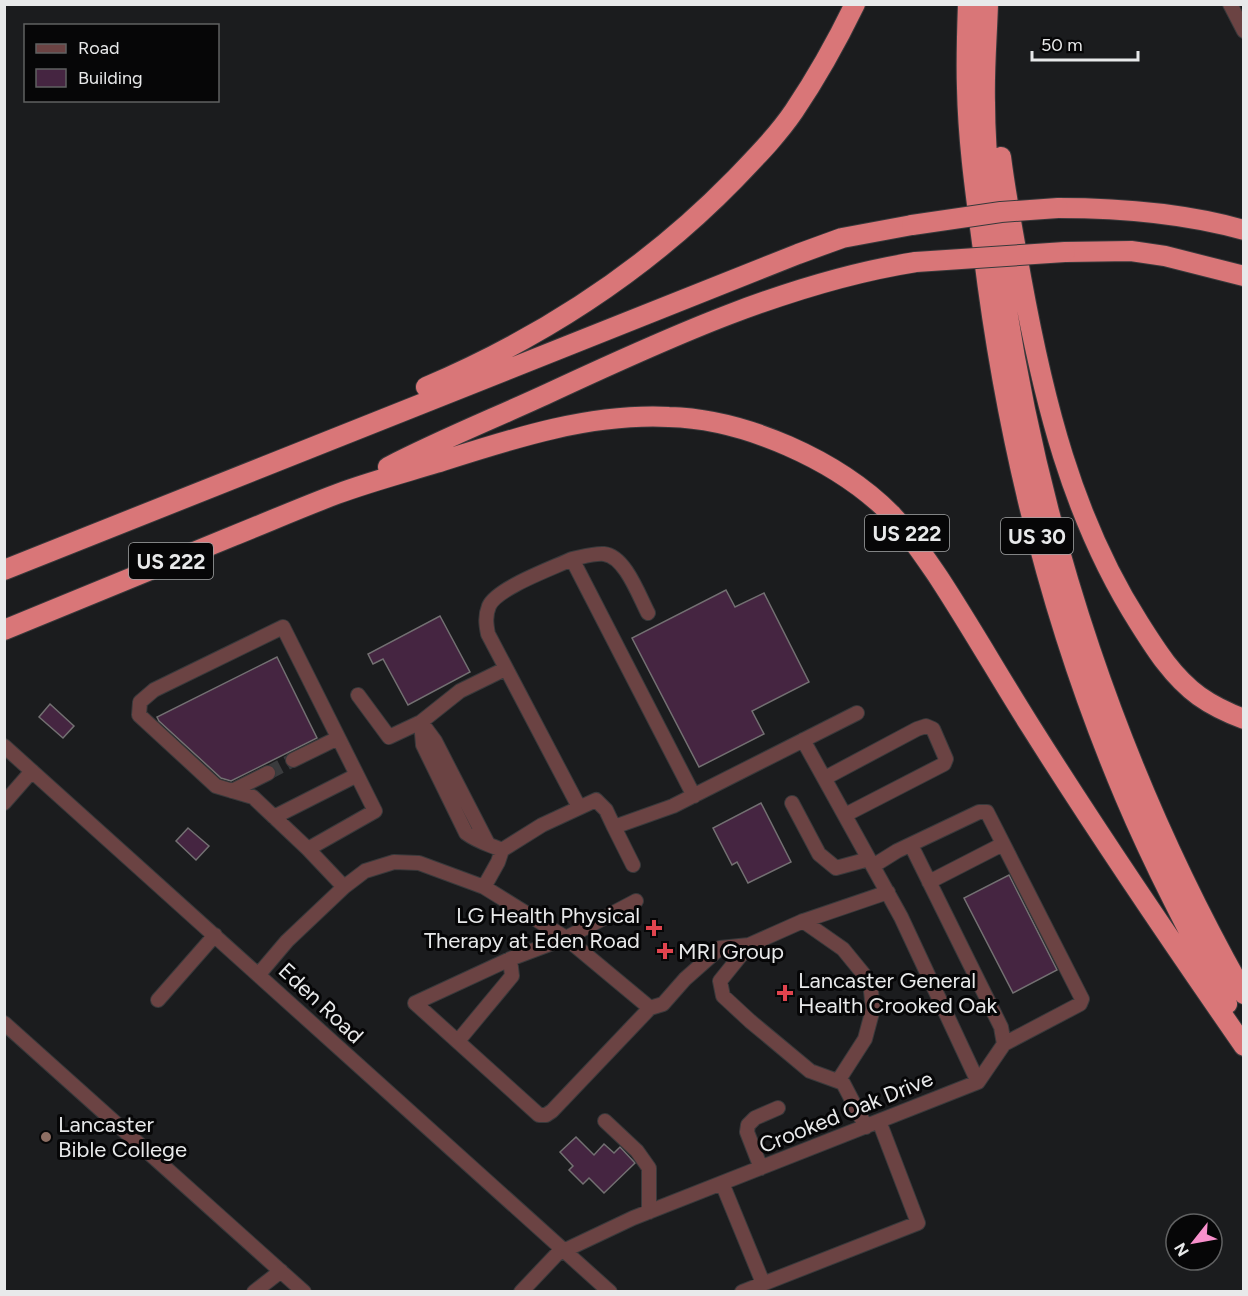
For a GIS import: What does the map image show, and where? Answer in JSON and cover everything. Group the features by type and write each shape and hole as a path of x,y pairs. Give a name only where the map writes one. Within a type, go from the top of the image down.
{"highway":[{"path":"78,539 446,379 567,315 611,285 701,213 771,139 793,112 833,48 855,4"},
{"name":"US 30","path":"968,4 967,89 972,166 993,334 1020,471 1043,562 1066,637 1106,751 1125,797 1190,934 1244,1031"},
{"path":"988,4 995,117 1030,329 1055,430 1077,501 1110,575 1160,657 1199,696 1218,708 1244,719"},
{"name":"US 30","path":"988,4 985,104 996,241 1010,336 1050,514 1096,666 1138,778 1202,917 1244,994"},
{"name":"US 222","path":"4,570 842,238 1001,212 1058,208 1093,208 1161,214 1244,230"},
{"path":"338,494 406,458 683,334 797,289 874,268 916,262 1065,252 1131,251 1154,254 1244,276"},
{"name":"US 222","path":"4,630 338,494 485,447 544,431 572,424 638,416 668,416 713,421 756,434 792,448 843,476 890,514 915,543 949,593 1038,738 1192,972 1244,1046"}],"street":[{"path":"1235,7 1244,32"},
{"path":"579,807 505,669 488,634 485,618 490,604 499,593 572,559 606,554 617,560 628,573 648,613"},
{"path":"572,559 694,796"},
{"path":"308,849 375,811 283,627 154,690 140,702 139,715 216,786 253,797 344,887"},
{"path":"358,695 387,736 401,733 422,722 460,691 505,669"},
{"path":"614,827 673,806 857,713"},
{"path":"422,722 423,745 466,833 478,842 502,850"},
{"path":"825,778 917,729 926,726 933,729 946,759 944,764 845,815"},
{"path":"293,760 338,738"},
{"path":"803,740 888,892 939,994 978,1082"},
{"name":"Eden Road","path":"4,746 610,1292"},
{"path":"4,803 32,771"},
{"path":"232,791 268,773"},
{"path":"274,817 357,775"},
{"path":"484,888 502,850 542,825 597,800 606,810 633,865"},
{"path":"792,803 819,854 836,868 871,862 979,812 987,812 1082,999 1080,1005 1004,1044 978,1082"},
{"path":"929,882 1004,844"},
{"path":"910,845 1001,1028 1004,1044"},
{"path":"259,974 287,941 344,887 365,872 394,862 419,863 484,888 566,938 650,1008"},
{"path":"636,901 566,938 510,959 415,1003 539,1115 546,1115 650,1008 663,1004 685,979 720,948 749,945 803,921 888,892"},
{"path":"803,921 843,949 870,982 873,1009 865,1039 838,1081"},
{"path":"158,1000 215,935"},
{"path":"749,945 720,981 723,996 810,1071 843,1083 866,1127"},
{"path":"458,1041 512,976 510,959"},
{"path":"704,961 723,978"},
{"path":"4,1023 304,1292"},
{"name":"Crooked Oak Drive","path":"521,1292 547,1262 563,1250 649,1212 978,1082"},
{"path":"761,1168 747,1132 748,1125 755,1118 778,1108"},
{"path":"605,1121 637,1151 650,1168 649,1212"},
{"path":"742,1292 918,1223 879,1121"},
{"path":"722,1183 763,1283"},
{"path":"254,1292 281,1271"}],"building":[{"path":"726,590 735,607 764,593 809,682 752,711 764,734 699,767 632,638"},
{"path":"440,616 470,672 408,705 383,659 373,664 368,654"},
{"path":"277,657 317,738 231,781 221,778 159,721 157,717"},
{"path":"50,704 74,726 63,738 39,717"},
{"path":"761,803 791,862 748,883 737,862 732,865 713,828"},
{"path":"188,828 209,846 196,860 176,841"},
{"path":"1009,875 1057,970 1013,993 964,898"},
{"path":"576,1137 594,1155 604,1144 614,1153 620,1147 635,1163 604,1193 589,1178 583,1184 569,1170 573,1166 560,1152"}],"tunnel":[{"path":"268,773 293,760"}],"place":[{"name":"LG Health Physical Therapy at Eden Road","path":"654,928"},
{"name":"MRI Group","path":"665,951"},
{"name":"Lancaster General Health Crooked Oak","path":"785,993"},
{"name":"Lancaster Bible College","path":"46,1137"}]}
